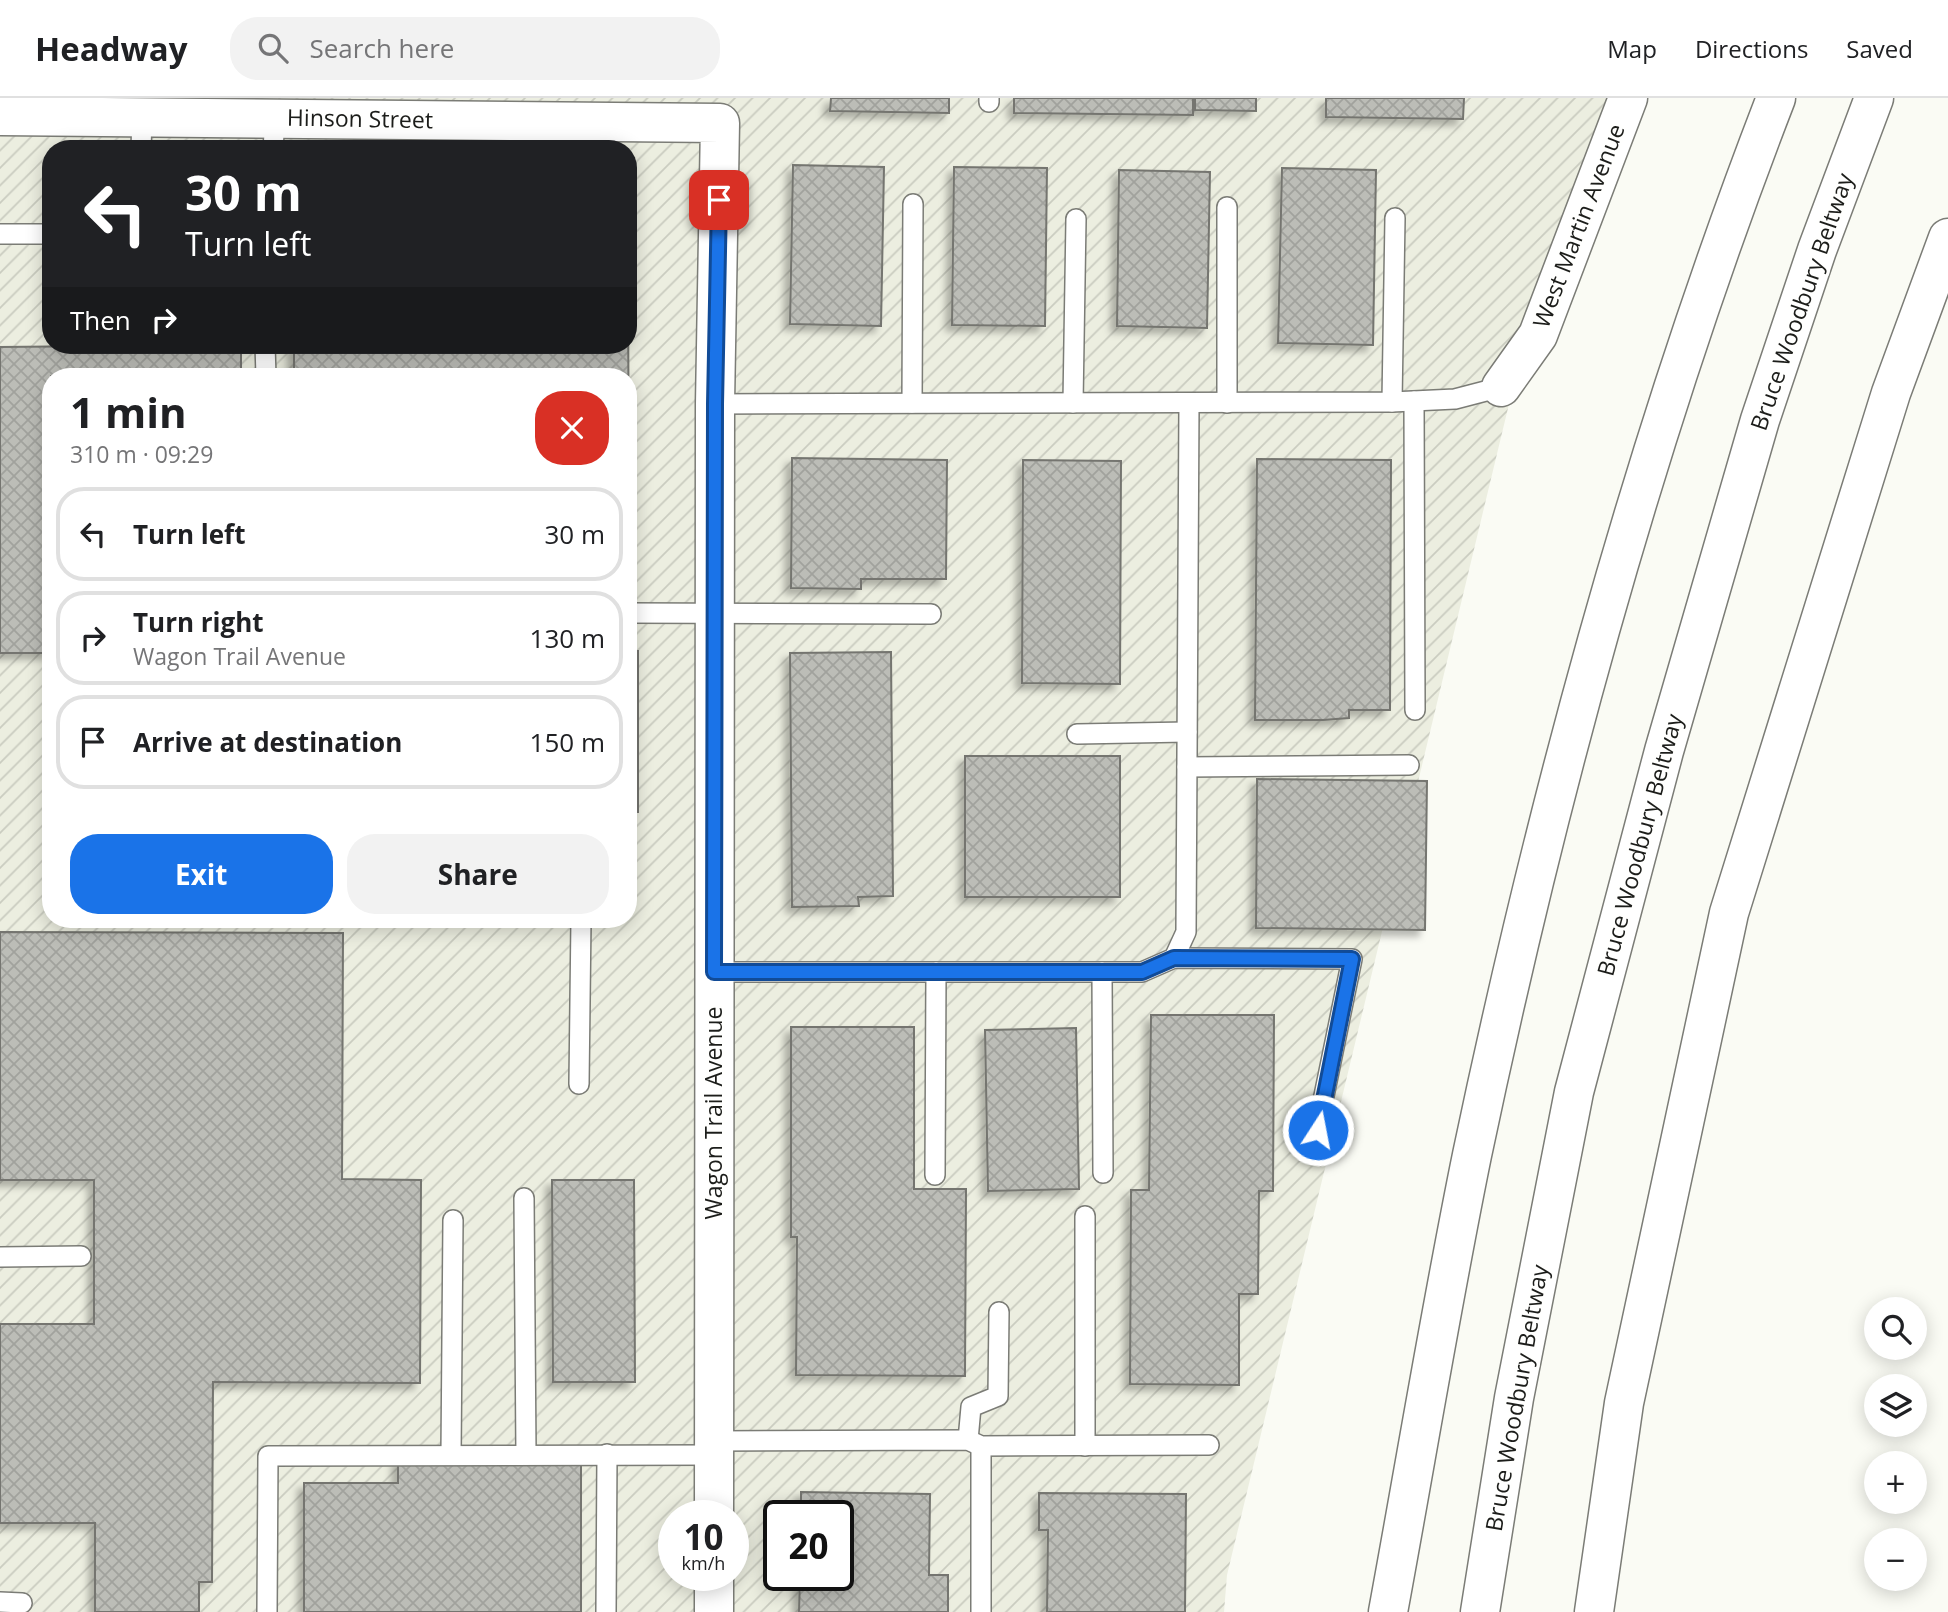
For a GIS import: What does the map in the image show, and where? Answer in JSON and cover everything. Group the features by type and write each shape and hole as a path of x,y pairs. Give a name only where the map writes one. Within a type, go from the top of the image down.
{"main road":[{"name":"West Martin Avenue","path":"1502,387 1538,335 1629,98"},
{"path":"1388,1612 1472,1157 1528,908 1652,450 1738,197 1776,98"},
{"name":"Bruce Woodbury Beltway","path":"1480,1612 1514,1398 1574,1092 1664,751 1760,420 1816,250 1874,98"},
{"name":"Hinson Street","path":"0,116 68,107 142,133 274,134 413,109 570,135 720,123"},
{"name":"Wagon Trail Avenue","path":"714,1500 715,404 720,123"},
{"path":"1594,1612 1624,1403 1728,913 1891,393 1948,238"},
{"path":"714,1591 714,1612"}],"lane":[{"path":"912,403 913,204"},
{"path":"1227,207 1227,403"},
{"path":"1392,402 1395,218"},
{"path":"1073,403 1076,219"},
{"path":"0,234 42,233"},
{"path":"715,404 1392,402 1455,399 1502,387"},
{"path":"1414,401 1415,710"},
{"path":"1174,958 1186,932 1189,403"},
{"path":"637,613 932,614"},
{"path":"1077,734 1188,733"},
{"path":"1187,767 1409,765"},
{"path":"579,1084 581,928"},
{"path":"714,972 1142,972 1174,958 1352,959 1318,1130"},
{"path":"935,1175 936,972"},
{"path":"1102,972 1103,1173"},
{"path":"524,1198 526,1455"},
{"path":"1085,1216 1085,1446"},
{"path":"451,1455 453,1220"},
{"path":"0,1257 81,1256"},
{"path":"981,1612 975,1443 971,1407 998,1396 999,1312"},
{"path":"267,1612 268,1456 607,1454 715,1448 975,1443 1209,1446"},
{"path":"606,1612 607,1454"},
{"path":"0,1602 22,1603"}],"shaded area":[{"path":"0,98 1612,98 1522,350 1227,1575 1224,1612 0,1612"}],"building":[{"path":"831,98 949,98 949,113 830,111"},
{"path":"1014,98 1193,98 1193,115 1014,113"},
{"path":"1195,98 1256,98 1256,111 1195,110"},
{"path":"1326,98 1464,98 1463,119 1326,117"},
{"path":"793,165 884,167 881,326 790,324"},
{"path":"954,167 1047,168 1045,326 952,325"},
{"path":"1282,168 1376,170 1373,345 1278,343"},
{"path":"1119,170 1210,172 1207,328 1117,326"},
{"path":"0,347 42,347 42,354 241,354 241,368 42,368 42,653 0,653"},
{"path":"294,354 628,354 628,368 294,368"},
{"path":"792,458 947,460 946,579 861,579 861,589 791,588"},
{"path":"1257,459 1391,460 1390,710 1349,710 1349,718 1323,720 1255,720"},
{"path":"1023,460 1121,461 1120,684 1022,683"},
{"path":"637,651 638,651 637,812"},
{"path":"891,652 893,896 858,897 859,906 792,907 790,653"},
{"path":"965,756 1120,756 1120,897 965,897"},
{"path":"1257,779 1427,781 1425,930 1256,928"},
{"path":"0,932 343,933 342,1179 421,1180 420,1383 213,1382 212,1582 199,1582 199,1612 95,1612 95,1523 0,1523 0,1324 94,1324 94,1180 0,1180"},
{"path":"1151,1015 1274,1015 1273,1191 1259,1191 1258,1294 1239,1294 1239,1385 1130,1384 1131,1190 1149,1190"},
{"path":"791,1027 914,1027 914,1189 966,1189 965,1376 796,1375 797,1237 791,1237"},
{"path":"1076,1028 1079,1189 988,1191 985,1030"},
{"path":"552,1180 634,1180 635,1382 553,1382"},
{"path":"398,1458 581,1459 581,1612 304,1612 304,1483 398,1483"},
{"path":"801,1492 930,1494 929,1575 948,1575 948,1612 799,1612 800,1591 854,1591 854,1500 801,1500"},
{"path":"1039,1493 1186,1494 1185,1612 1047,1612 1048,1530 1039,1530"}],"route":[{"path":"719,200 715,404 714,972 1142,972 1174,958 1352,959 1318,1130"}]}
